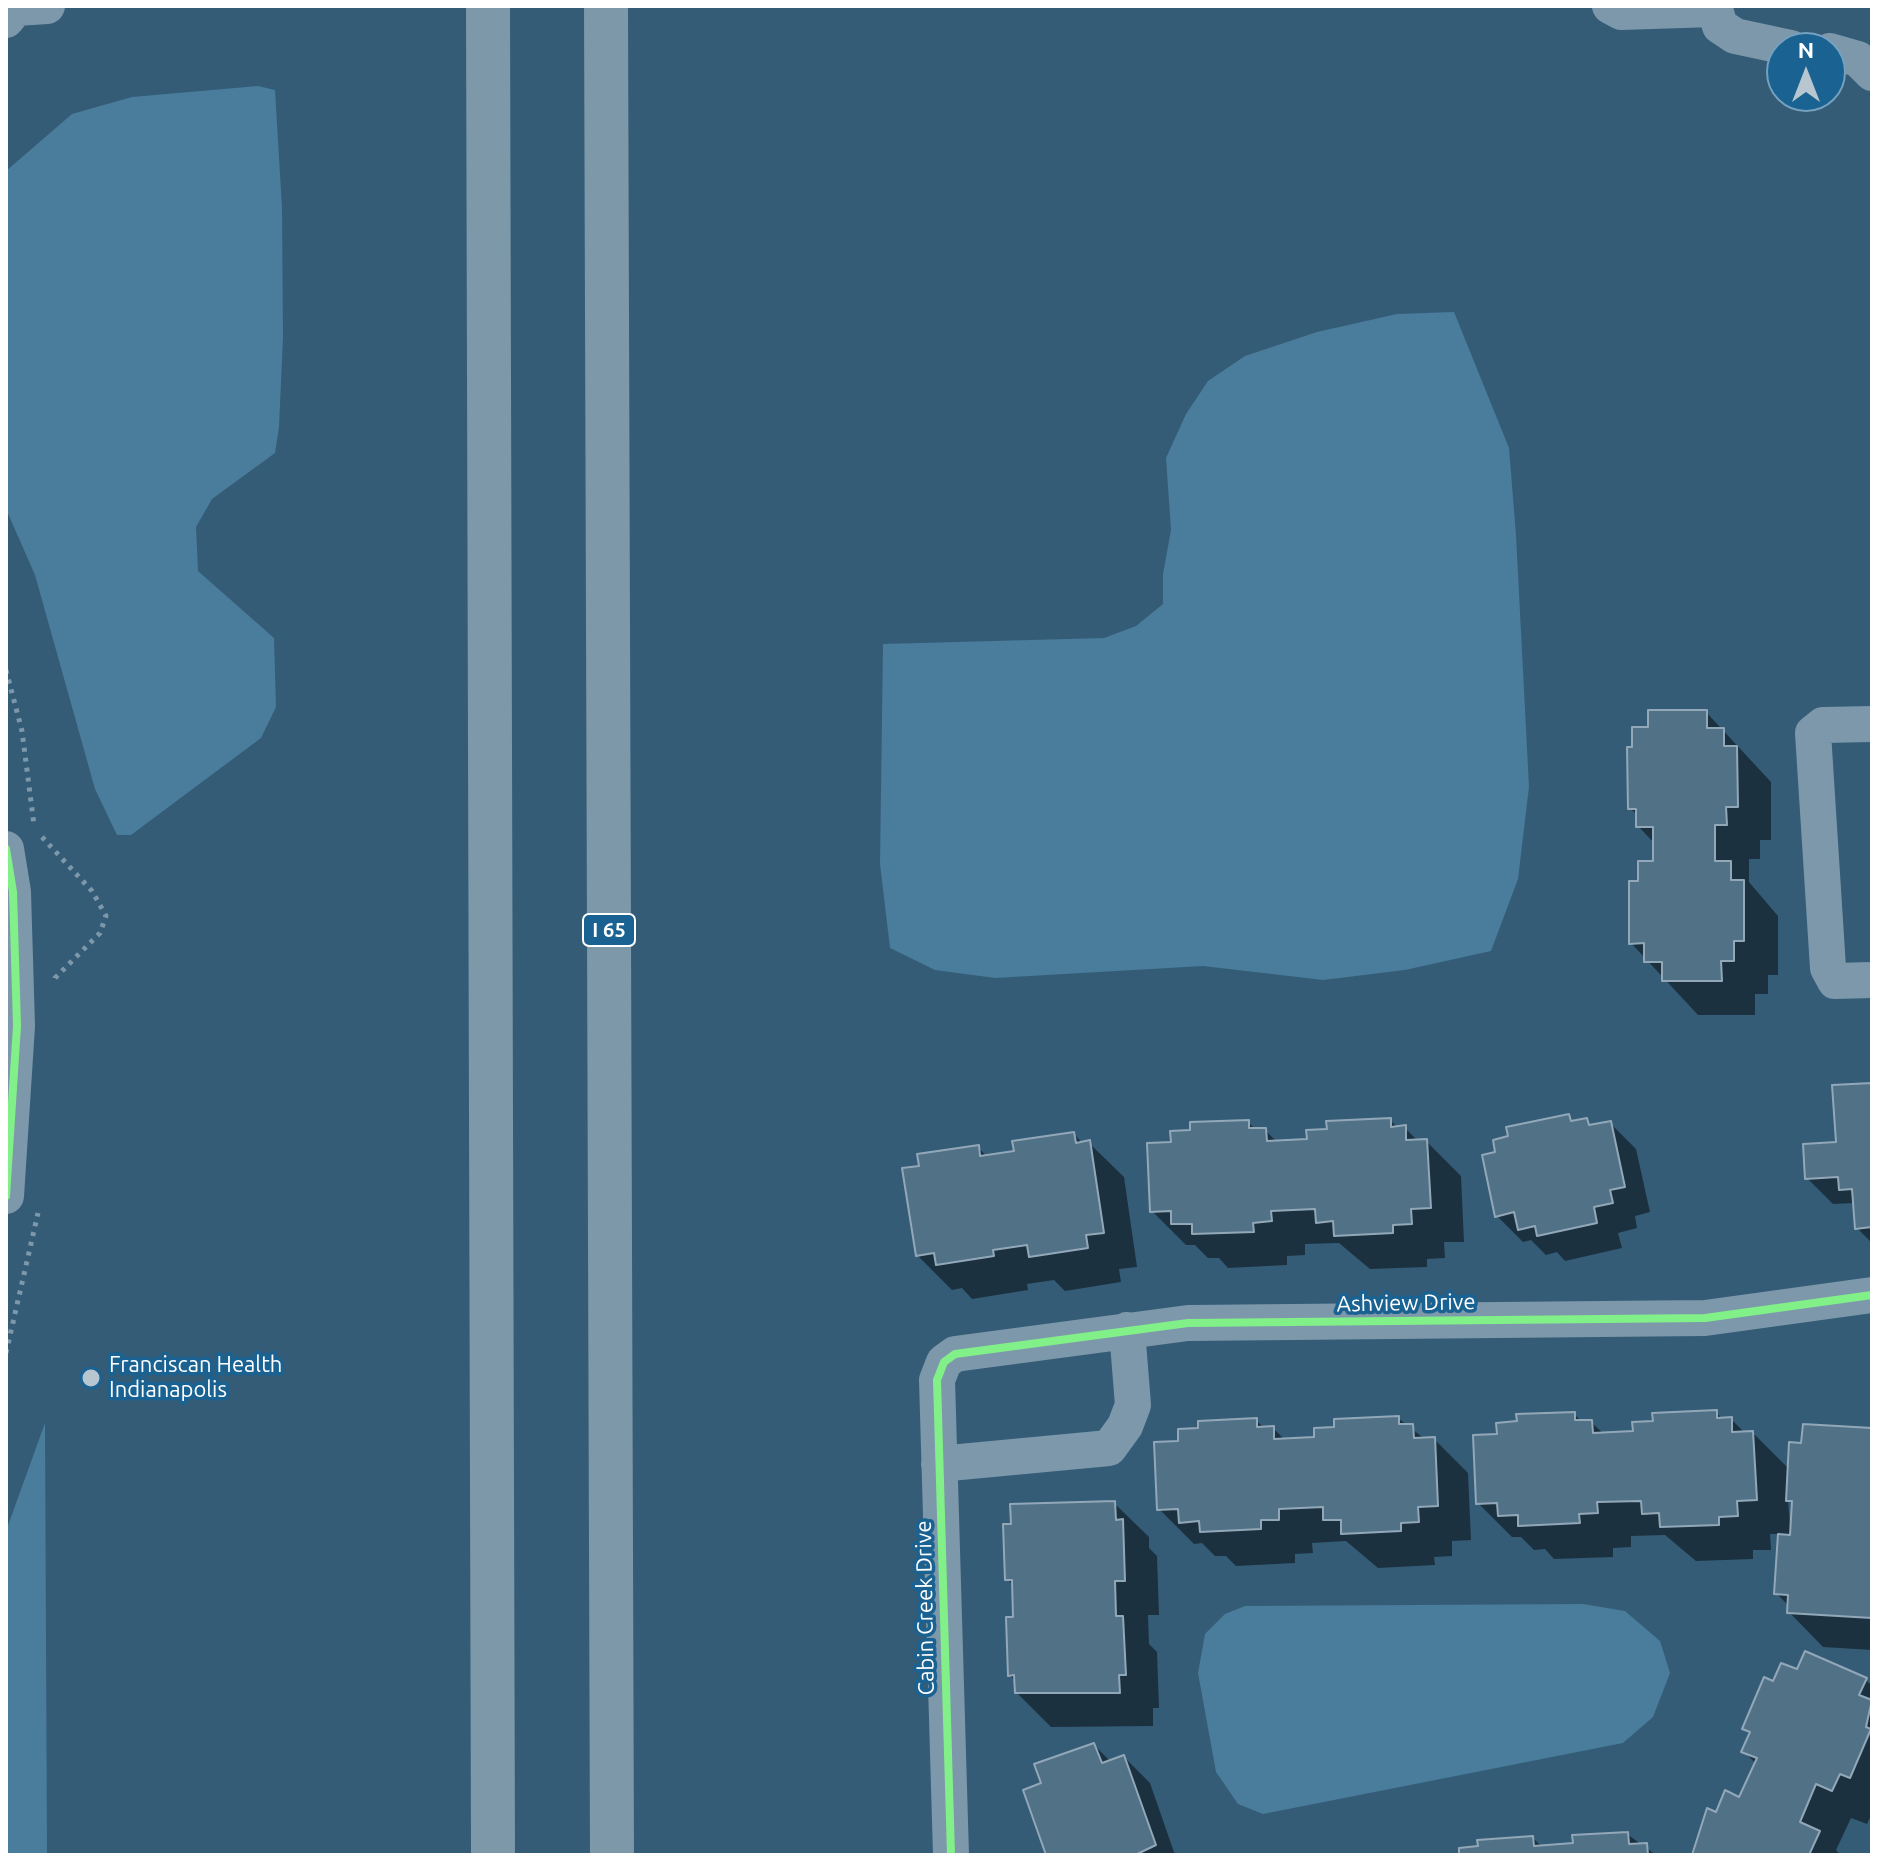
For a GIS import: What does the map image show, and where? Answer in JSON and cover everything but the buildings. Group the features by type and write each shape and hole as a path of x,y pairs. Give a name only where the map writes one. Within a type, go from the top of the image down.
{"highway":[{"path":"488,6 493,1855"},
{"name":"I 65","path":"606,6 612,1855"}],"street":[{"path":"1610,6 1621,12 1714,7 1720,26 1735,36 1766,43"},
{"path":"1846,56 1858,59 1872,73"},
{"path":"1872,724 1823,725 1813,733 1828,968 1835,981 1872,980"},
{"path":"6,849 17,1026 7,1190"},
{"name":"Ashview Drive","path":"944,1362 963,1351 1188,1323 1705,1318 1872,1295"},
{"path":"939,1464 1109,1448 1125,1426 1133,1405 1127,1330"},
{"name":"Cabin Creek Drive","path":"944,1362 937,1380 951,1855"}],"water":[{"path":"258,86 275,90 282,208 283,337 279,427 275,453 212,499 196,527 198,571 274,638 276,707 261,738 131,835 117,835 95,789 35,575 6,509 6,171 72,114 132,97"},
{"path":"1454,312 1509,448 1516,535 1529,787 1518,879 1491,951 1405,970 1323,980 1203,966 995,978 935,970 890,948 880,864 883,644 1104,638 1136,626 1163,604 1163,574 1171,530 1166,458 1186,414 1208,381 1245,356 1317,332 1397,314"},
{"path":"45,1423 47,1855 6,1855 6,1531"},
{"path":"1583,1604 1625,1611 1660,1641 1670,1673 1653,1717 1623,1743 1263,1814 1238,1804 1216,1772 1198,1673 1205,1634 1225,1614 1245,1606"}],"cycle path":[{"path":"6,849 13,892 17,1026 6,1196"},
{"path":"951,1855 937,1380 944,1362 955,1354 1188,1323 1705,1318 1872,1295"}],"place":[{"name":"Franciscan Health Indianapolis","path":"91,1378"}]}
